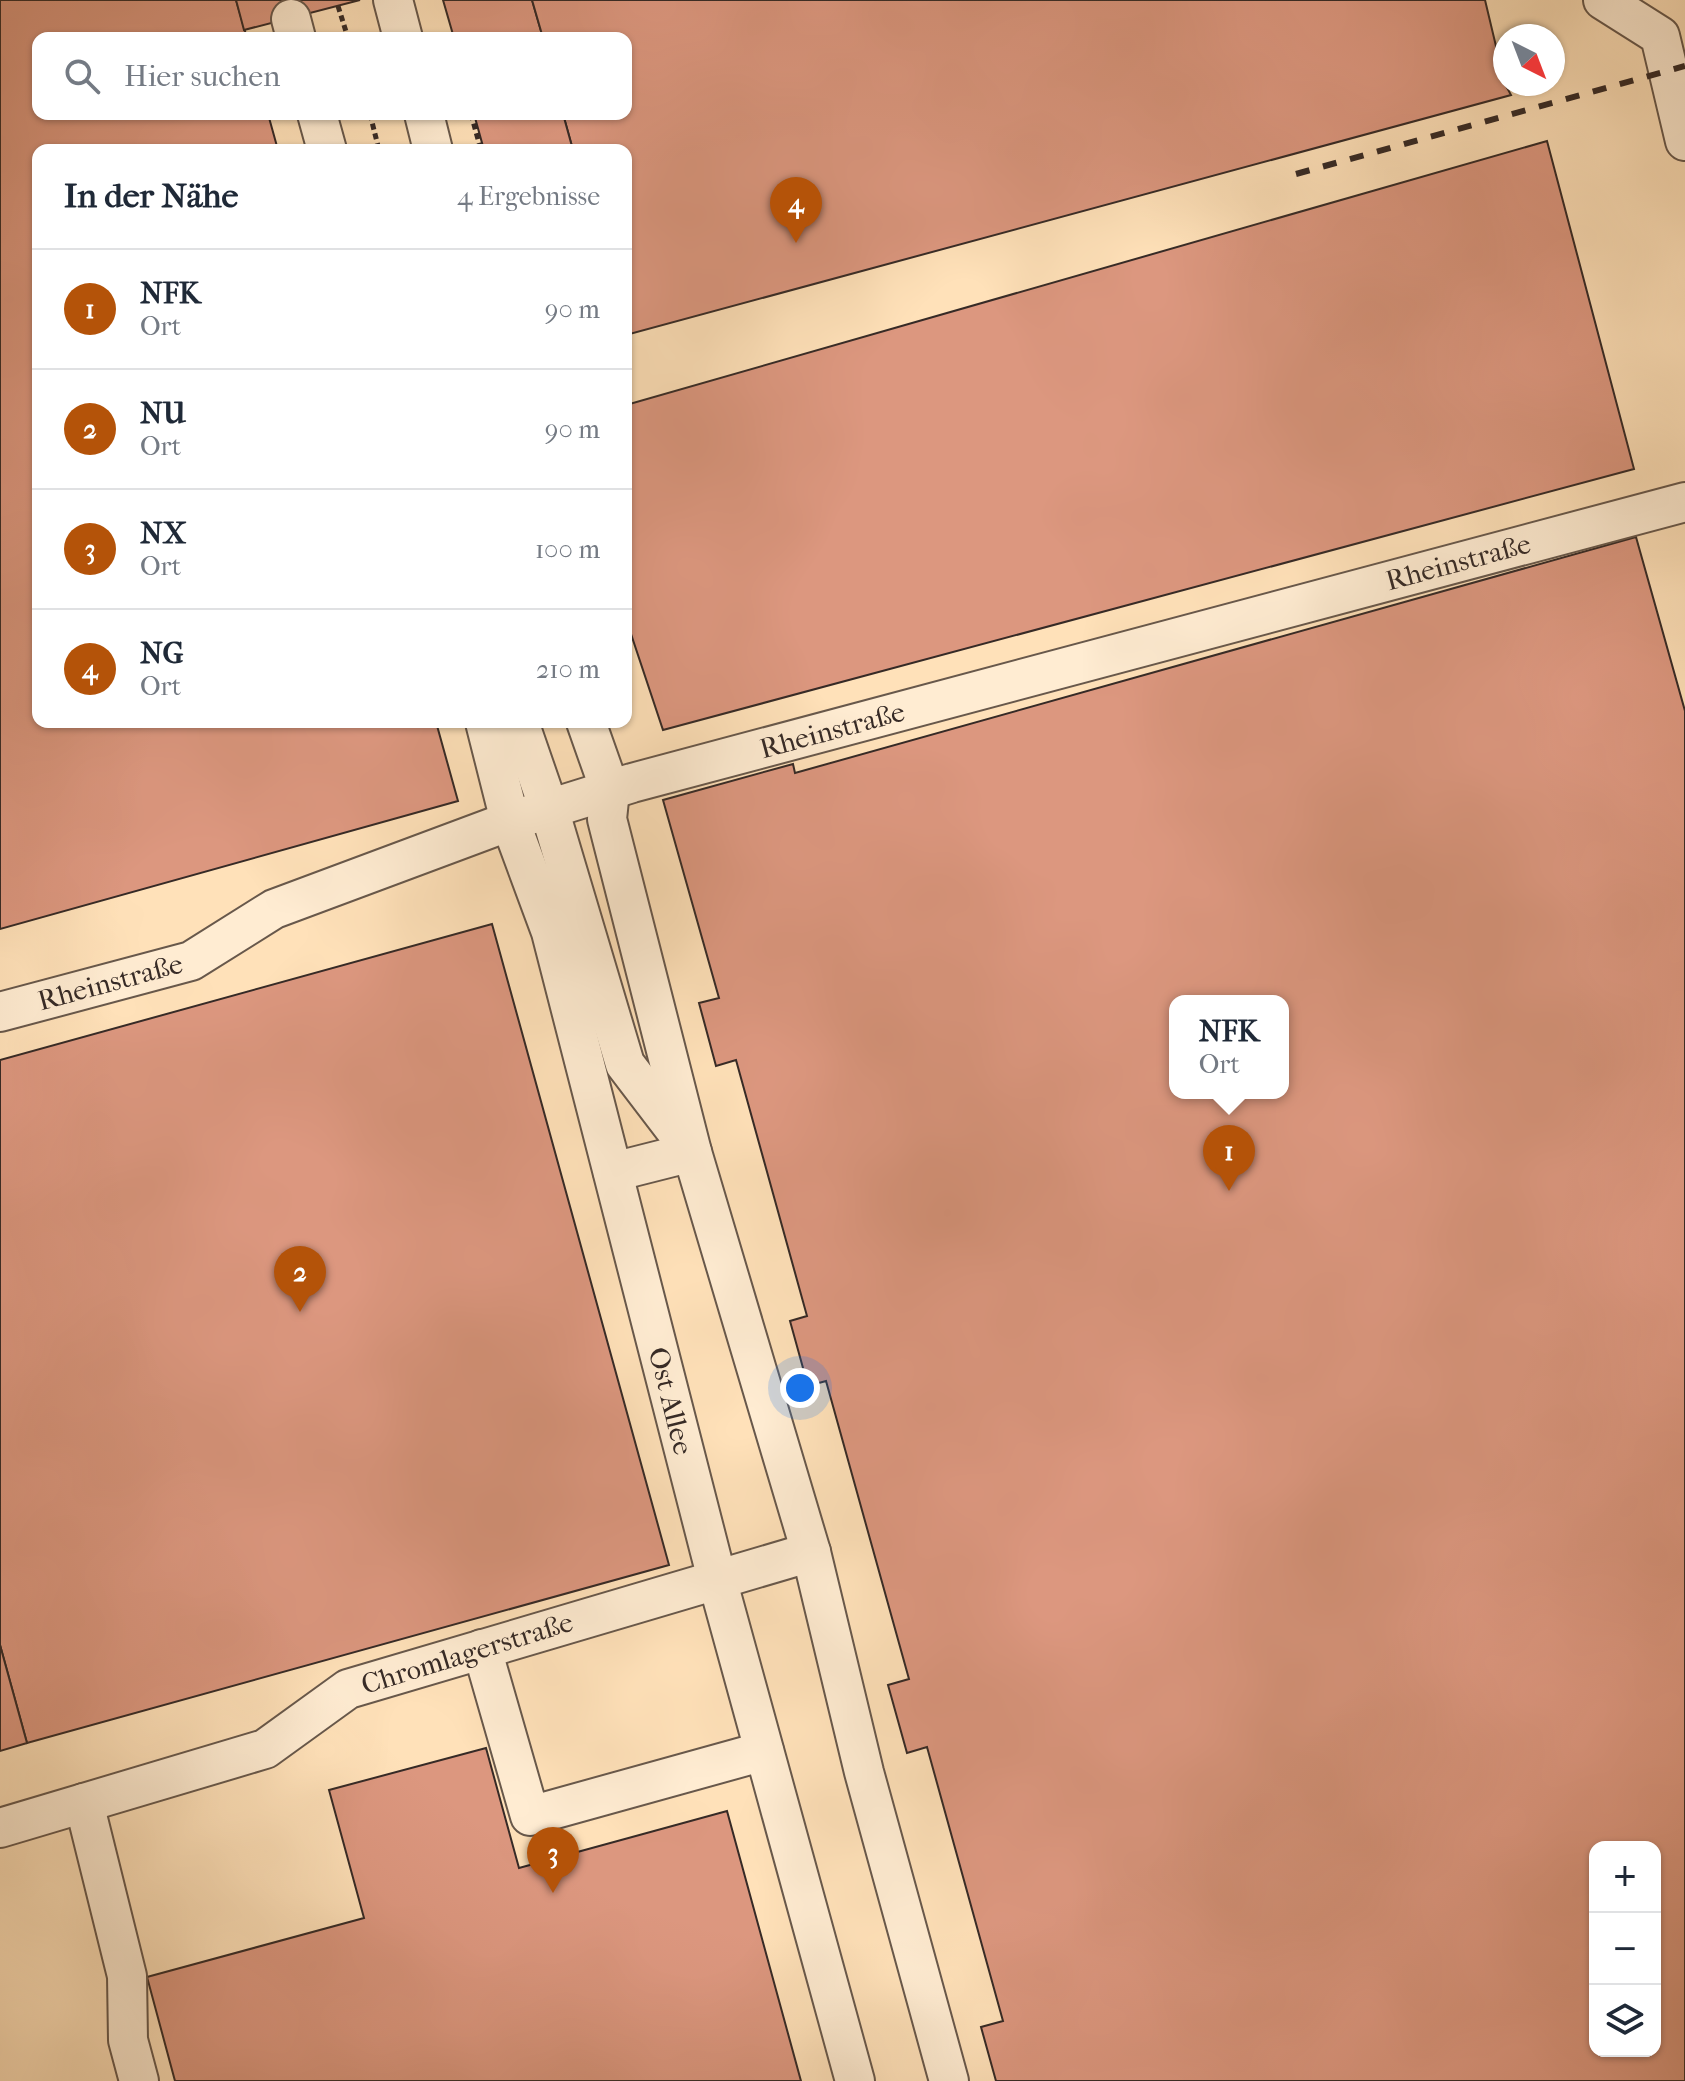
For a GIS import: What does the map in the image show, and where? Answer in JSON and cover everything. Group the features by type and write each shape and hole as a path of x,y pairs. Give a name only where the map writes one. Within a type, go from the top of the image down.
{"lane":[{"path":"393,0 401,32"},
{"path":"1603,0 1660,36 1685,141"},
{"path":"319,120 325,144"},
{"path":"426,120 432,144"},
{"name":"Rheinstraße","path":"0,1012 191,961 274,909 510,821 610,790 1685,502"},
{"name":"Ost Allee","path":"487,728 510,821 551,932 717,1579 855,2081"},
{"path":"521,728 549,809 625,1064 692,1152"},
{"path":"588,728 610,790 607,819 692,1152 811,1552 864,1772 949,2081"},
{"path":"613,1172 692,1152"},
{"name":"Chromlagerstraße","path":"0,1828 265,1749 348,1689 811,1552"},
{"path":"482,1649 530,1816 764,1751"},
{"path":"84,1803 127,1976 128,2040 139,2081"}],"path":[{"path":"338,6 346,32"},
{"path":"372,120 378,144"},
{"path":"473,120 479,144"}],"building":[{"path":"0,0 236,0 245,32 32,32 32,120 270,120 276,144 32,144 32,728 438,728 458,801 0,929"},
{"path":"236,0 360,0 244,30"},
{"path":"443,0 532,0 541,32 452,32"},
{"path":"532,0 1485,0 1493,34 1493,96 1507,96 632,333 632,144 571,144 565,120 632,120 632,32 541,32"},
{"path":"476,120 565,120 571,144 482,144"},
{"path":"1547,141 1634,469 663,730 632,637 632,403"},
{"path":"1636,537 1685,711 1685,2081 996,2081 981,2027 1003,2021 927,1747 907,1753 888,1685 909,1679 826,1381 808,1386 790,1321 807,1316 736,1060 716,1066 699,1003 719,998 663,800 793,764 795,773"},
{"path":"492,924 669,1565 27,1743 0,1645 0,1060"},
{"path":"0,1645 27,1743 0,1751"},
{"path":"486,1748 519,1868 727,1811 801,2081 175,2081 147,1977 364,1918 329,1790"}],"railway":[{"path":"1296,174 1685,66"}],"place":[{"name":"NG","path":"796,243"},
{"name":"NFK","path":"1229,1191"},
{"name":"NU","path":"300,1312"},
{"name":"NX","path":"553,1893"}]}
